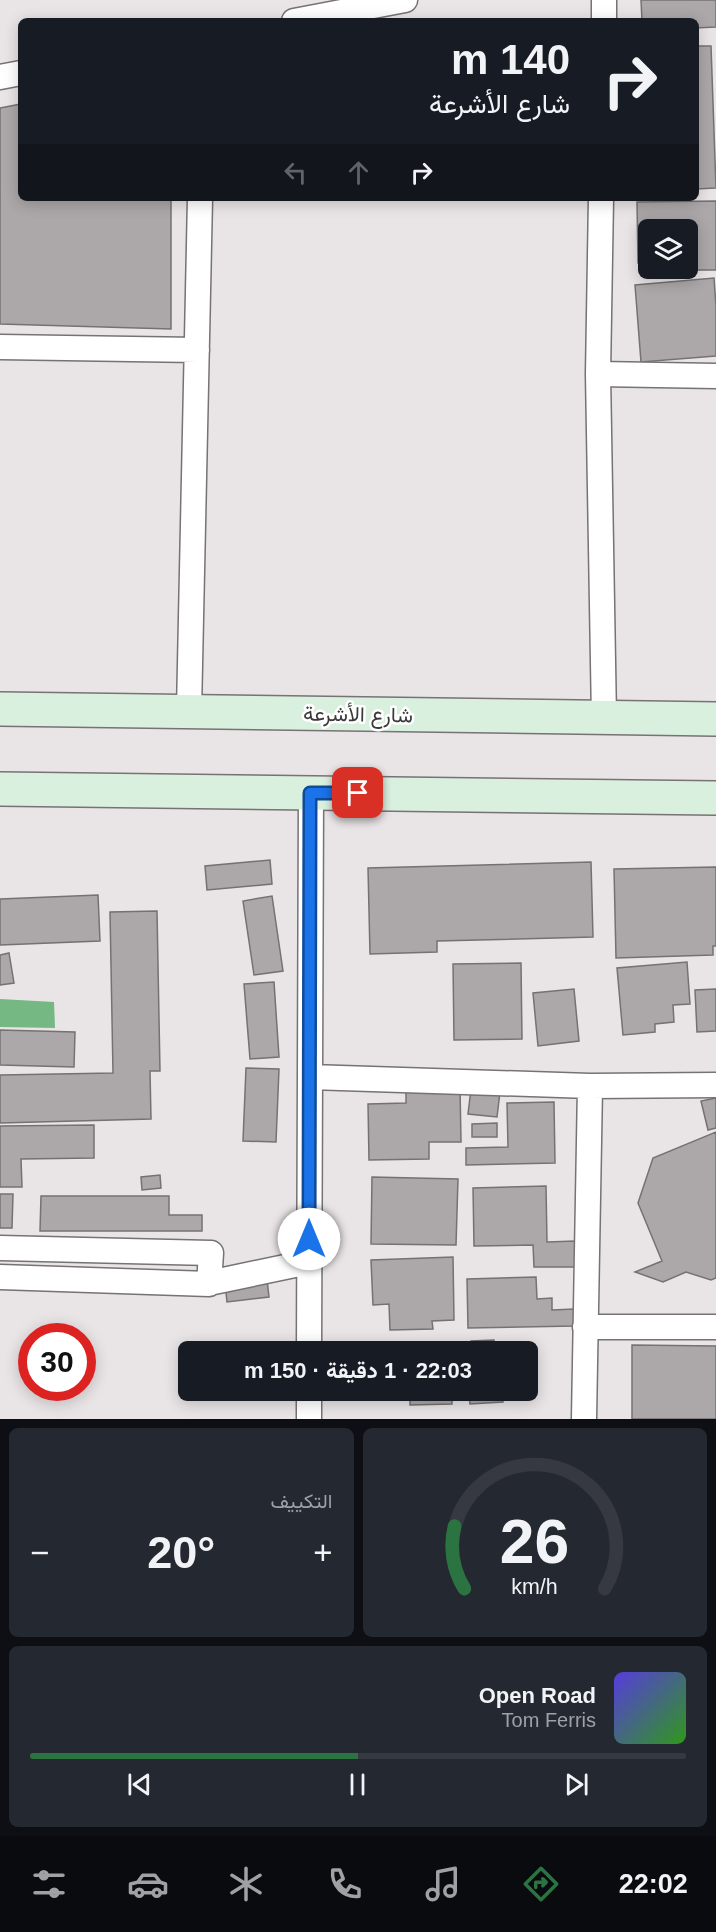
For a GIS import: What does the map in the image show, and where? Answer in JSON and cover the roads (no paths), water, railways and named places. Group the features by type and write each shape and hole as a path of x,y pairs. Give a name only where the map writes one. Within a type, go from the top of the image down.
{"street":[{"path":"310,18 405,0"},
{"path":"604,0 604,18"},
{"path":"0,77 18,74"},
{"path":"189,711 200,201"},
{"path":"601,201 598,374 604,719"},
{"path":"0,347 197,350"},
{"path":"598,374 716,376"},
{"name":"شارع الأشرعة","path":"0,709 716,719"},
{"path":"0,789 716,798"},
{"path":"309,1341 310,793"},
{"path":"310,1077 590,1086 716,1085"},
{"path":"584,1419 590,1086"},
{"path":"0,1248 211,1253 209,1283"},
{"path":"0,1277 209,1283 309,1262"},
{"path":"585,1327 716,1327"},
{"path":"309,1401 309,1419"}]}
